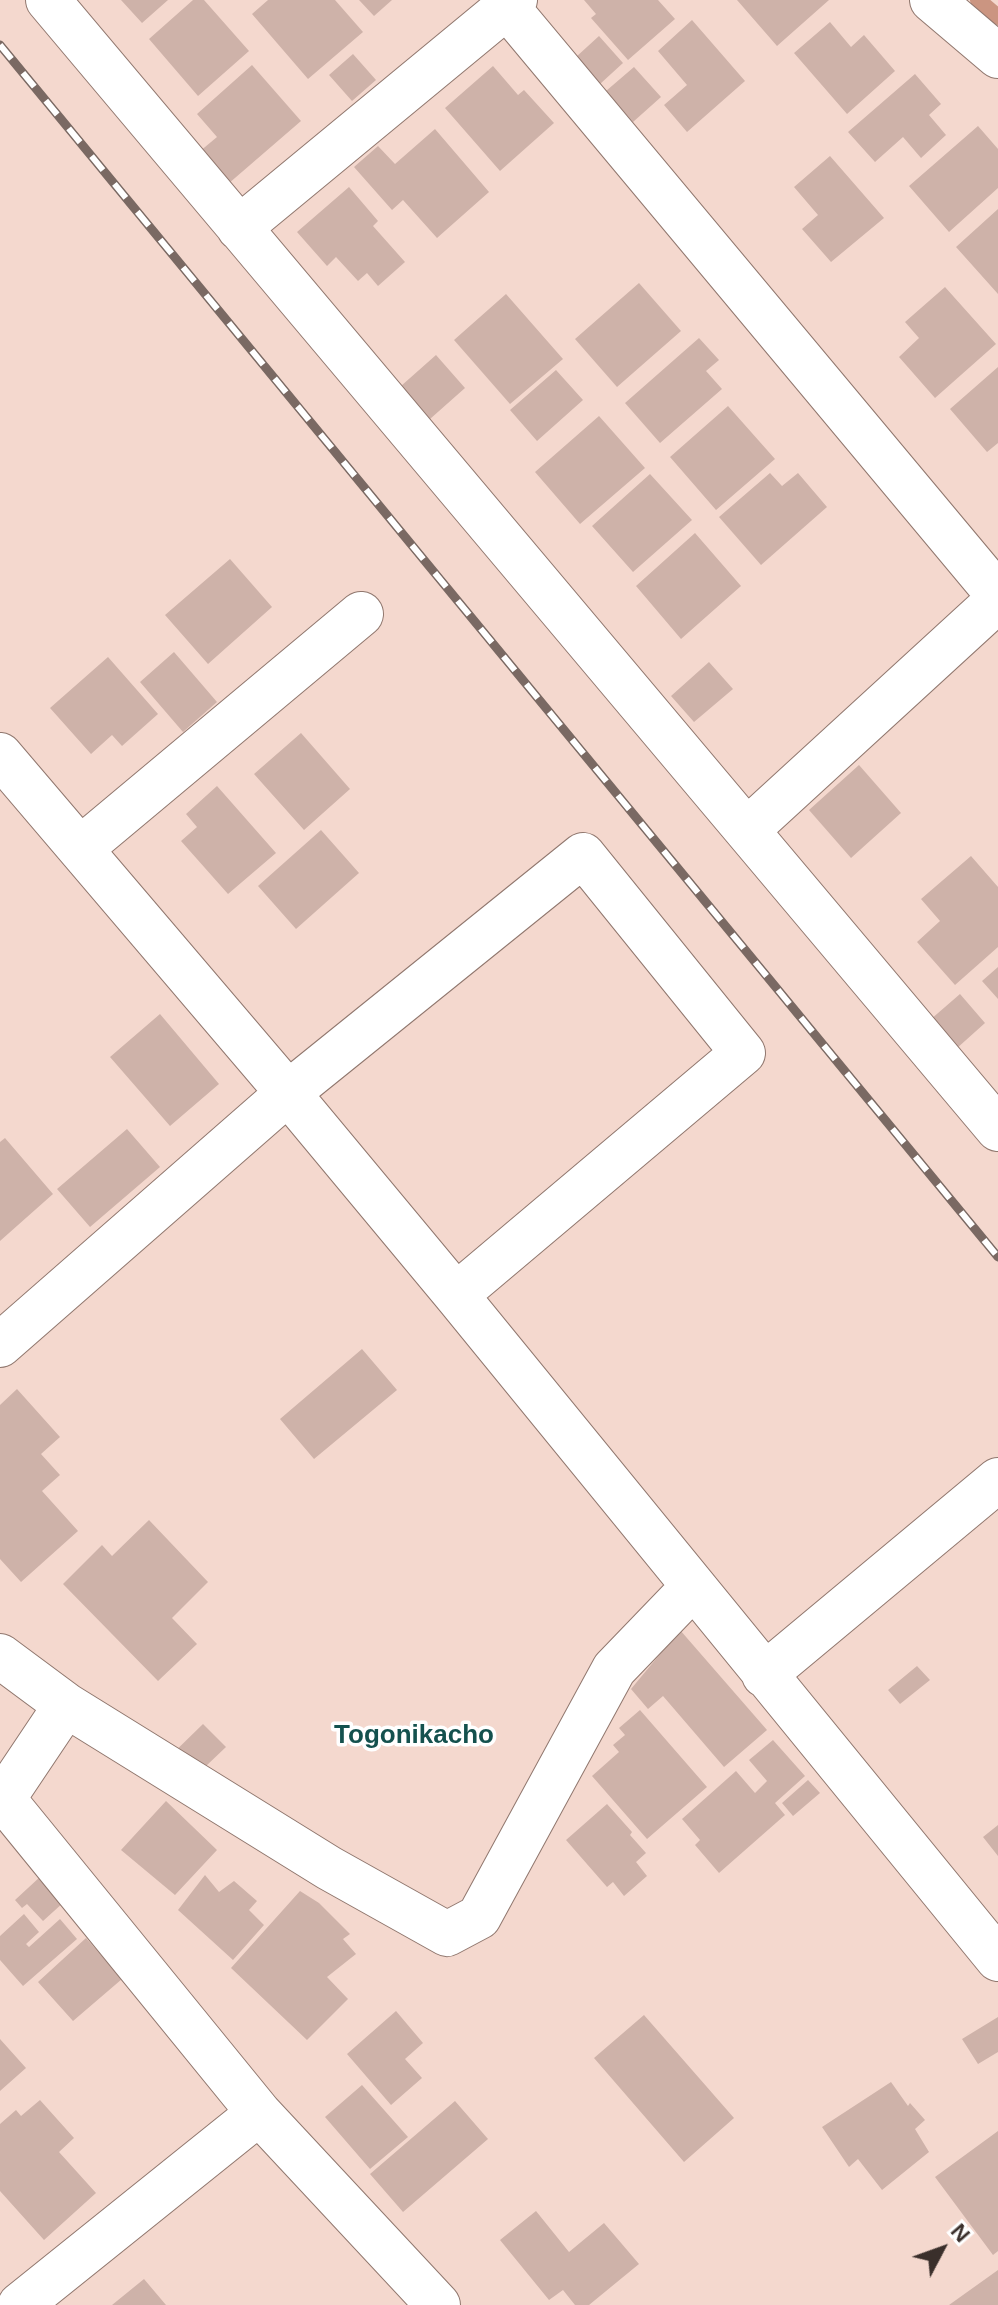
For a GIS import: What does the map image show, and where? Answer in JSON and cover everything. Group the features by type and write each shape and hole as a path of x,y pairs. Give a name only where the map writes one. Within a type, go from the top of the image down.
{"street":[{"path":"48,0 998,1129"},
{"path":"932,0 998,56"},
{"path":"239,228 511,4 998,597 747,830"},
{"path":"80,849 361,614"},
{"path":"0,755 456,1295 692,1588 998,1959"},
{"path":"0,1345 288,1093 583,855 743,1053 456,1295"},
{"path":"764,1675 998,1480"},
{"path":"0,1656 66,1705 329,1868 447,1934 479,1917 614,1669 692,1588"},
{"path":"66,1705 2,1797 259,2113 438,2305"},
{"path":"20,2305 259,2113"}],"building":[{"path":"121,0 168,0 142,23"},
{"path":"193,0 204,0 249,51 198,96 149,39"},
{"path":"268,0 335,0 363,32 308,79 252,14"},
{"path":"359,0 392,0 374,16"},
{"path":"584,0 658,0 675,19 628,60 591,18 596,14"},
{"path":"737,0 829,0 777,46"},
{"path":"692,20 745,81 687,132 664,105 687,85 658,51"},
{"path":"830,22 851,47 864,35 895,71 847,114 794,53"},
{"path":"599,36 623,63 600,84 576,57"},
{"path":"353,54 376,80 352,101 329,75"},
{"path":"252,65 301,121 228,184 199,152 217,137 197,114"},
{"path":"493,66 518,95 524,90 554,123 500,171 445,108"},
{"path":"634,67 661,97 633,122 606,91"},
{"path":"915,74 941,104 929,115 946,135 921,158 903,137 875,162 848,132"},
{"path":"978,126 998,149 998,188 949,232 909,186"},
{"path":"435,129 489,192 437,238 403,200 392,210 354,167 378,146 395,164"},
{"path":"830,156 884,218 831,262 802,229 818,215 794,187"},
{"path":"349,187 378,221 373,226 405,262 378,286 367,273 358,281 336,257 327,266 297,232"},
{"path":"998,209 998,294 956,247"},
{"path":"639,283 681,331 617,387 575,339"},
{"path":"945,287 996,344 935,398 899,357 919,338 905,322"},
{"path":"506,294 563,359 510,404 454,340"},
{"path":"699,338 719,360 706,371 722,389 660,443 625,403"},
{"path":"436,355 465,388 430,419 401,386"},
{"path":"998,367 998,443 987,452 950,409"},
{"path":"556,370 583,400 537,441 510,410"},
{"path":"728,406 775,459 716,510 670,457"},
{"path":"599,416 645,468 580,524 535,472"},
{"path":"770,473 782,486 798,473 827,507 761,565 719,517"},
{"path":"650,474 692,520 633,572 592,526"},
{"path":"695,533 741,586 681,639 636,586"},
{"path":"230,559 272,607 208,664 165,615"},
{"path":"174,652 217,702 183,732 140,682"},
{"path":"108,657 158,714 122,746 112,735 91,754 50,708"},
{"path":"709,662 733,689 694,722 671,696"},
{"path":"301,733 350,789 304,830 254,774"},
{"path":"859,765 901,813 851,858 809,810"},
{"path":"217,786 276,853 228,894 181,841 197,827 186,814"},
{"path":"321,830 359,873 296,929 258,886"},
{"path":"971,856 998,887 998,947 955,985 917,942 940,921 921,899"},
{"path":"998,967 998,999 982,981"},
{"path":"960,994 985,1023 956,1049 930,1020"},
{"path":"160,1014 219,1084 170,1126 110,1057"},
{"path":"127,1129 160,1167 90,1227 57,1189"},
{"path":"5,1138 53,1194 0,1241 0,1142"},
{"path":"362,1349 397,1390 314,1459 280,1419"},
{"path":"17,1389 60,1437 41,1454 60,1475 42,1491 78,1531 21,1582 0,1559 0,1405"},
{"path":"149,1520 208,1582 172,1618 197,1644 158,1681 63,1584 102,1545 112,1556"},
{"path":"680,1630 767,1730 724,1767 663,1696 648,1709 631,1689"},
{"path":"917,1666 930,1680 900,1704 888,1690"},
{"path":"640,1710 707,1787 647,1839 592,1776 619,1752 613,1745 625,1735 619,1728"},
{"path":"203,1724 226,1747 185,1786 163,1763"},
{"path":"773,1740 805,1776 775,1803 785,1815 719,1873 695,1845 700,1840 682,1819 736,1771 755,1793 767,1781 749,1760"},
{"path":"808,1780 820,1793 793,1816 782,1803"},
{"path":"166,1801 217,1850 175,1895 121,1850"},
{"path":"607,1804 646,1853 636,1862 647,1876 624,1896 613,1882 607,1887 566,1840"},
{"path":"998,1825 998,1856 983,1837"},
{"path":"205,1875 219,1892 234,1881 257,1901 249,1910 264,1925 233,1960 178,1910"},
{"path":"41,1876 64,1902 43,1921 27,1904 22,1908 15,1900"},
{"path":"300,1891 319,1903 350,1934 343,1939 356,1954 327,1977 348,1999 307,2040 231,1968"},
{"path":"24,1914 39,1932 26,1944 29,1947 60,1919 77,1939 23,1986 0,1960 0,1936"},
{"path":"86,1938 122,1979 73,2021 38,1982"},
{"path":"396,2011 423,2043 405,2059 422,2078 391,2105 347,2054"},
{"path":"644,2015 734,2118 684,2162 594,2058"},
{"path":"998,2017 998,2052 978,2064 962,2039"},
{"path":"0,2039 26,2068 0,2091"},
{"path":"891,2082 908,2106 910,2103 925,2120 915,2129 929,2152 882,2190 858,2159 849,2167 822,2127"},
{"path":"362,2085 408,2137 370,2169 325,2117"},
{"path":"40,2100 74,2138 59,2152 96,2193 44,2240 0,2191 0,2124 16,2110 21,2116"},
{"path":"455,2101 488,2139 403,2212 370,2174"},
{"path":"998,2131 998,2251 993,2255 935,2177"},
{"path":"536,2211 569,2252 604,2223 639,2264 589,2305 575,2305 563,2290 549,2300 500,2240"},
{"path":"998,2270 998,2305 949,2305"},
{"path":"144,2279 166,2305 112,2305"}],"waterway":[{"path":"978,0 998,17"}],"railway":[{"path":"0,45 998,1257"}],"district":[{"name":"Togonikacho","path":"414,1736"}]}
